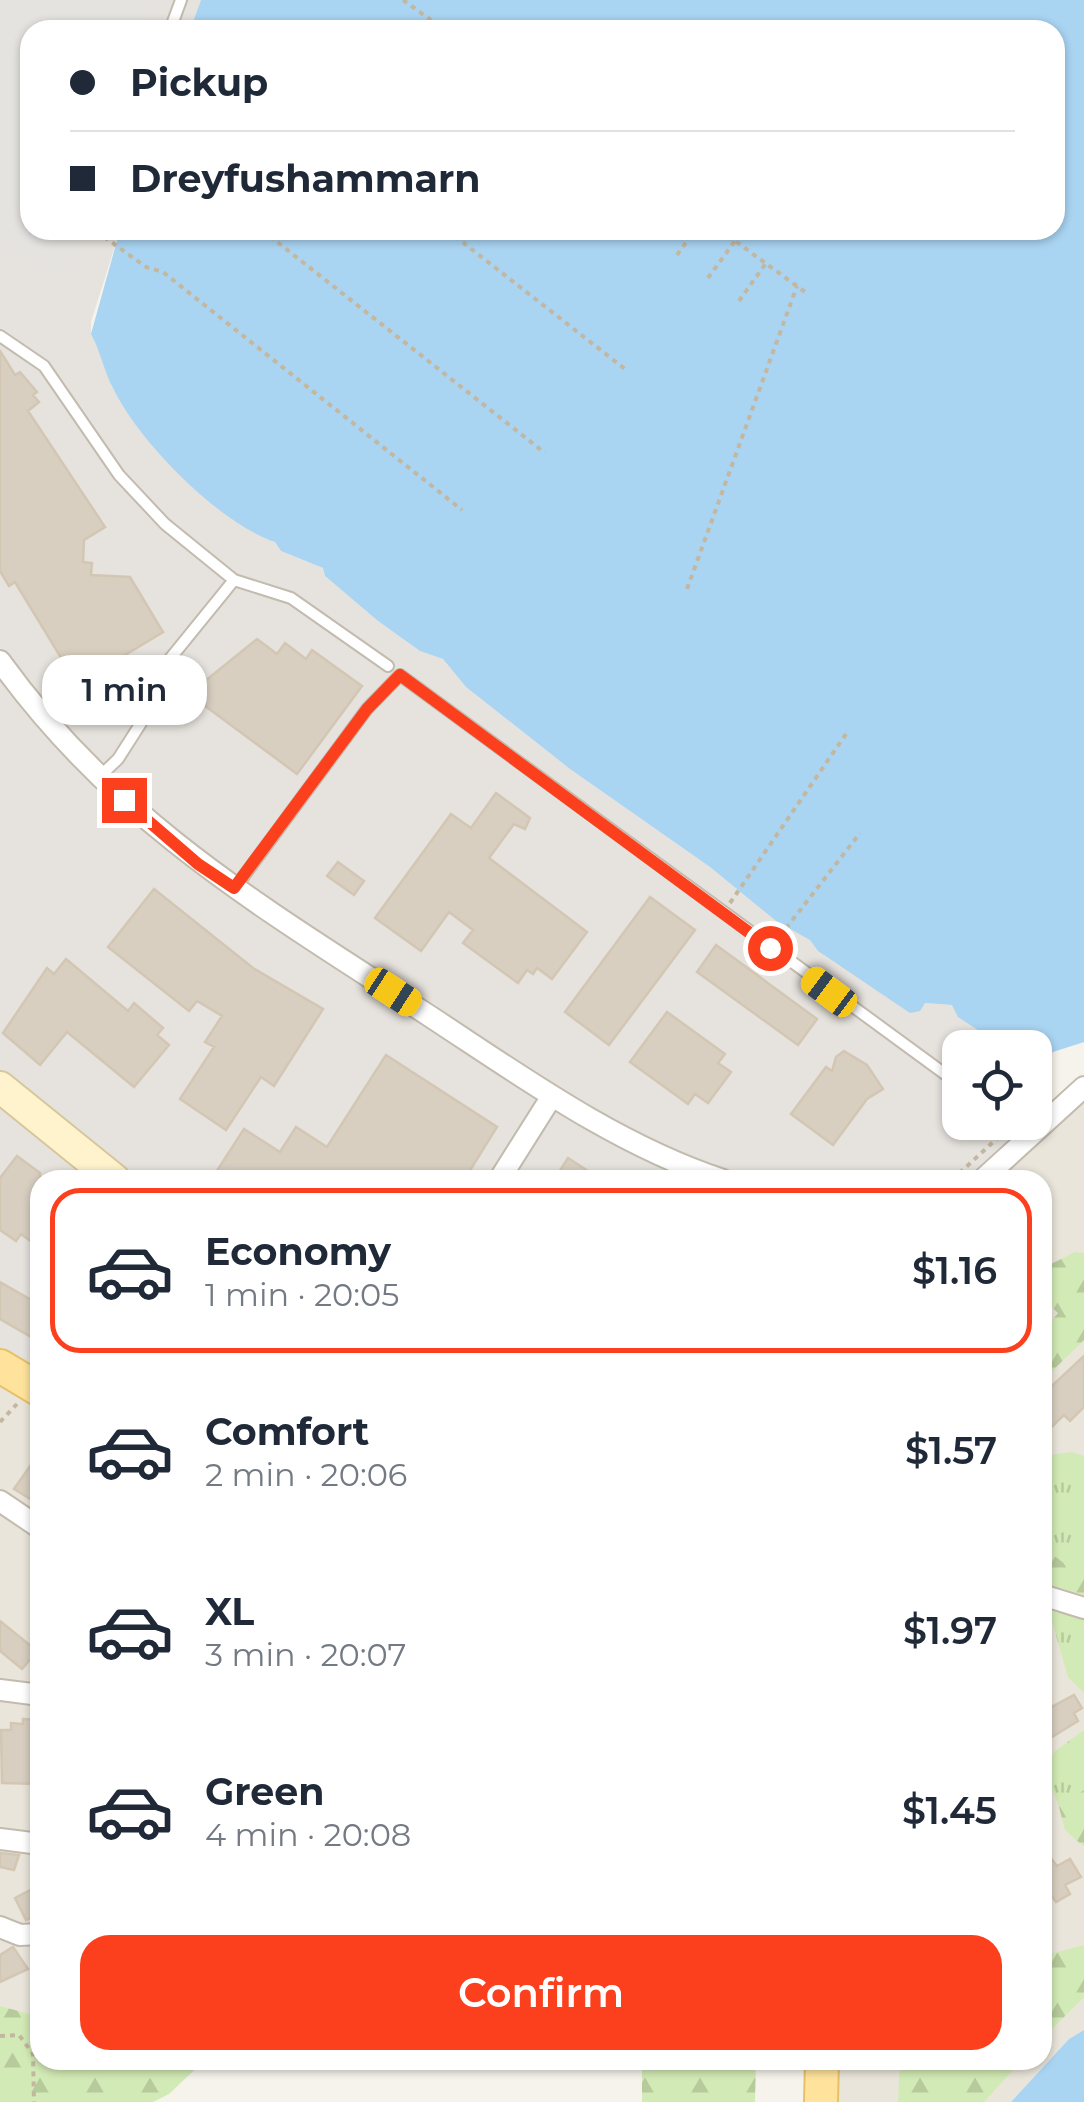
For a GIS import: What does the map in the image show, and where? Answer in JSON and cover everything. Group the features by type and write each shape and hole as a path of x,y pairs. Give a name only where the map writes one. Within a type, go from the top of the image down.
{"main road":[{"path":"0,1366 30,1384"},
{"path":"820,2102 822,2070"}],"street":[{"path":"0,661 99,777 198,864 552,1096 647,1151 697,1170"},
{"path":"0,1087 104,1170"},
{"path":"1052,1106 1084,1087"},
{"path":"505,1170 552,1096"},
{"path":"989,1170 1010,1140"},
{"path":"0,1501 30,1521"},
{"path":"1052,1598 1084,1608"},
{"path":"0,1690 30,1693"},
{"path":"0,1839 30,1843"},
{"path":"0,1927 30,1934"}],"lane":[{"path":"0,336 44,366 135,494 234,580 292,598 388,666"},
{"path":"99,777 118,759 141,722 152,680 234,580"},
{"path":"234,888 367,709 400,675 942,1072"}],"path":[{"path":"404,0 431,20"},
{"path":"108,240 146,267 162,272 462,510"},
{"path":"275,240 545,453"},
{"path":"461,240 624,369"},
{"path":"677,255 688,240"},
{"path":"708,278 735,241 805,292"},
{"path":"738,301 766,263"},
{"path":"686,589 797,286"},
{"path":"734,896 846,734"},
{"path":"783,933 860,833"},
{"path":"965,1170 1002,1140"},
{"path":"0,2036 19,2036 30,2050"},
{"path":"33,2070 34,2102"}],"shaded area":[{"path":"0,0 201,0 194,20 20,20 20,240 117,240 91,322 91,333 108,366 112,387 263,537 275,542 281,551 323,568 325,576 378,621 420,651 443,659 466,687 570,769 710,867 776,921 810,939 818,951 910,1012 925,1003 952,1005 983,1030 942,1030 942,1140 1017,1140 991,1170 30,1170 30,1382 0,1365"},
{"path":"0,0 152,0 144,20 20,20 20,240 78,240 66,272 0,240"},
{"path":"1084,1103 1084,2030 1052,2057 1052,1170 992,1170 1023,1140 1052,1140 1052,1121"},
{"path":"0,1364 30,1384 30,2045 0,2044"},
{"path":"822,2070 1040,2070 1011,2102 820,2102"}],"green space":[{"path":"1075,1252 1084,1253 1084,1340 1052,1371 1052,1320 1058,1313 1052,1307 1052,1264"},
{"path":"1072,1452 1084,1456 1084,1571 1070,1568 1052,1553 1052,1455"},
{"path":"1052,1554 1070,1568 1084,1571 1084,1595 1052,1586"},
{"path":"1052,1612 1084,1617 1084,1693 1068,1677"},
{"path":"1084,1730 1084,1790 1059,1807 1052,1788 1054,1752"},
{"path":"1084,1790 1084,1847 1065,1830 1059,1807"},
{"path":"1084,1945 1084,1997 1052,2029 1052,1954"},
{"path":"0,2006 30,2014 30,2070 194,2070 169,2094 153,2102 0,2102"},
{"path":"642,2070 756,2070 755,2102 642,2102"},
{"path":"900,2070 1013,2070 984,2102 898,2102"}],"water":[{"path":"201,0 1084,0 1084,1042 1053,1052 1052,1030 978,1030 958,1017 952,1005 925,1003 920,1011 910,1013 818,951 810,940 776,921 710,867 570,769 466,687 443,659 420,651 378,621 325,576 323,568 281,551 275,542 230,518 184,479 143,434 111,383 91,334 117,240 1065,240 1065,20 194,20"},
{"path":"1084,2030 1084,2102 1011,2102 1040,2070 1052,2070 1052,2057"}],"building":[{"path":"0,351 15,375 20,372 37,392 33,395 39,402 28,411 105,527 84,540 83,562 92,563 91,575 130,577 163,632 77,684 15,582 9,586 0,571"},
{"path":"257,639 277,654 285,643 306,659 312,650 362,686 297,774 189,694"},
{"path":"496,793 530,818 525,829 514,824 489,858 587,932 552,979 537,968 533,974 527,970 518,983 463,943 473,930 449,912 421,951 375,918 451,814 471,828"},
{"path":"338,862 364,881 354,895 327,876"},
{"path":"154,889 253,968 323,1009 274,1086 261,1077 226,1130 180,1099 214,1047 205,1042 222,1016 197,1001 189,1011 108,947"},
{"path":"650,897 695,930 609,1045 565,1012"},
{"path":"716,945 817,1019 798,1045 697,972"},
{"path":"66,959 128,1011 134,1003 163,1028 157,1035 169,1045 134,1087 67,1032 40,1065 3,1033 47,968 54,974"},
{"path":"667,1012 725,1054 718,1063 731,1072 708,1103 695,1094 688,1104 630,1062"},
{"path":"844,1051 867,1065 883,1089 867,1099 833,1145 791,1114 826,1067 832,1071 836,1057"},
{"path":"386,1055 497,1127 470,1170 217,1170 244,1129 280,1152 296,1127 327,1147"},
{"path":"17,1156 36,1170 30,1170 30,1241 21,1234 16,1241 0,1230 0,1178"},
{"path":"568,1158 587,1170 560,1170"},
{"path":"0,1282 30,1299 30,1336 0,1319"},
{"path":"1084,1356 1084,1407 1070,1421 1064,1415 1052,1426 1052,1386"},
{"path":"30,1466 30,1499 14,1489"},
{"path":"0,1621 30,1645 30,1659 22,1669 0,1651"},
{"path":"1074,1695 1082,1708 1074,1713 1078,1721 1052,1737 1052,1707"},
{"path":"23,1719 30,1719 30,1784 2,1783 1,1730 11,1730 11,1723 23,1724"},
{"path":"0,1853 19,1855 14,1870 0,1867"},
{"path":"1070,1859 1081,1877 1065,1885 1070,1894 1056,1902 1052,1896 1052,1860 1057,1866"},
{"path":"30,1890 30,1918 26,1920 15,1898"},
{"path":"13,1947 28,1969 0,1982 0,1955"}],"route":[{"path":"124,800 198,864 234,888 367,709 400,675 770,948"}]}
